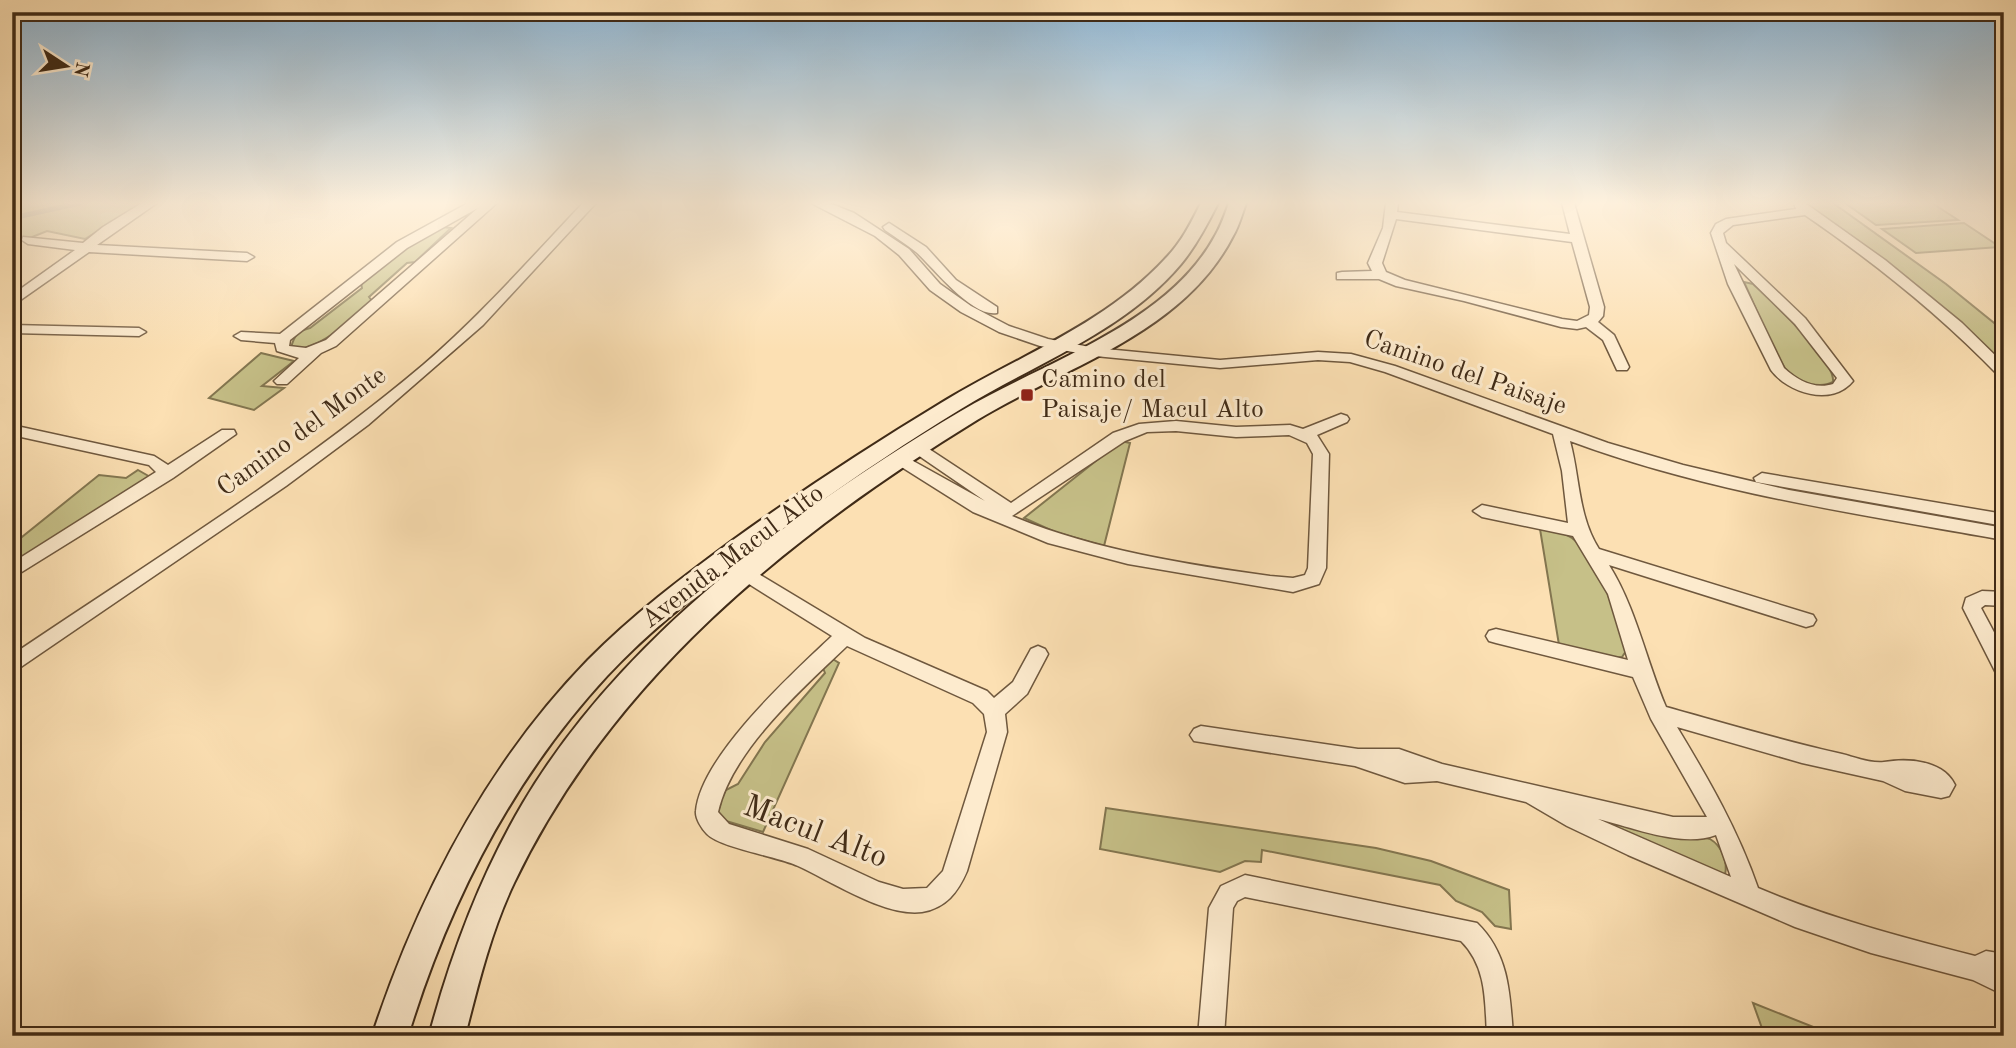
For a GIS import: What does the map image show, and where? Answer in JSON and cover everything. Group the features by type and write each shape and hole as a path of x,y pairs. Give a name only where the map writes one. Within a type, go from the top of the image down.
{"street":[{"path":"12,302 80,252"},
{"path":"132,252 247,257"},
{"path":"393,252 283,339 280,347 301,354 335,340 435,252"},
{"name":"Camino del Monte","path":"12,665 280,482 362,422 478,323 544,252"},
{"name":"Camino del Paisaje","path":"904,252 935,287 966,309 1027,338 1220,364 1318,356 1351,358 1390,369 1602,447 1680,470 1789,496 2004,534"},
{"name":"Camino del Paisaje","path":"921,252 951,283 977,302 1033,328 1084,345 1226,354 1313,345 1364,351 1589,430 1689,460 1806,487 2004,520"},
{"name":"Avenida Macul Alto","path":"390,1036 433,919 482,822 537,740 595,670 636,630 688,586 799,504 916,427 997,379 1084,345 1156,279 1180,252"},
{"name":"Avenida Macul Alto","path":"447,1036 470,955 500,879 560,771 599,716 646,663 695,617 747,574 848,496 908,455 1084,345 1164,303 1208,262 1215,252"},
{"path":"1379,252 1375,263 1381,275"},
{"path":"1342,276 1381,275 1401,283 1577,325 1589,322 1598,312 1582,252"},
{"path":"1724,252 1772,359 1783,376 1819,390 1835,389 1844,384 1841,372 1818,340 1728,252"},
{"path":"1862,252 1920,295 2004,373"},
{"path":"1589,322 1609,338 1622,367"},
{"path":"12,329 139,332"},
{"path":"242,336 283,339"},
{"path":"282,381 316,350"},
{"path":"1304,433 1341,419"},
{"path":"908,455 976,506 1033,532 1136,560 1285,585 1308,582 1316,575 1321,454 1318,445 1304,433 1290,430 1250,432 1145,427 1119,437 1011,511 976,506"},
{"path":"12,430 155,461 167,474"},
{"path":"1560,432 1570,471 1573,508 1579,531 1617,593 1641,671 1658,713 1721,822 1749,897"},
{"path":"12,572 228,434"},
{"path":"1570,471 1587,454 1602,447"},
{"path":"908,455 1011,511 1033,532"},
{"path":"1482,511 1579,531"},
{"path":"1592,553 1805,620"},
{"path":"747,574 845,636 877,653 979,697 994,711 1020,688 1038,654"},
{"path":"2004,599 1982,597 1973,603 1972,608 2004,670"},
{"name":"Macul Alto","path":"845,636 779,701 730,762 706,807 706,814 715,827 799,855 899,899 918,901 936,896 949,886 955,871 997,733 994,711"},
{"path":"1496,636 1641,671"},
{"path":"1658,713 1802,754 1887,773"},
{"path":"1201,735 1358,758 1397,772 1438,772 1673,827 1707,828 1721,822"},
{"path":"1534,796 1575,820 1749,897 1841,932 1978,970 2004,983"},
{"path":"1211,1036 1222,908 1225,896 1233,889 1245,886 1468,931 1482,943 1491,960 1500,1036"},
{"path":"1978,970 1986,963 2004,966"}],"shaded area":[{"path":"401,252 426,252 415,262 407,263 369,297 372,301 345,325 312,346 291,348 300,332 310,328 362,288 361,283"},
{"path":"1869,252 1901,252 2004,331 2004,364 1931,297"},
{"path":"1744,282 1753,284 1800,331 1824,360 1833,382 1809,384 1788,372 1771,343"},
{"path":"261,353 294,361 262,386 284,388 254,410 209,398"},
{"path":"1121,441 1130,443 1104,546 1055,532 1024,518"},
{"path":"138,470 152,478 12,564 12,545 99,475 126,478"},
{"path":"1540,529 1572,538 1591,560 1618,622 1626,651 1622,657 1616,658 1559,645"},
{"path":"831,658 839,663 763,832 726,821 718,812 724,791 738,784 765,742 825,673 823,668"},
{"path":"1106,808 1376,848 1431,861 1509,890 1511,929 1495,926 1482,912 1456,901 1440,885 1262,850 1261,862 1245,861 1220,872 1100,849"},
{"path":"1582,810 1710,839 1723,855 1725,875 1652,849"},
{"path":"1753,1003 1836,1036 1781,1036 1763,1031"}],"place":[{"name":"Camino del Paisaje/ Macul Alto","path":"1027,395"}]}
